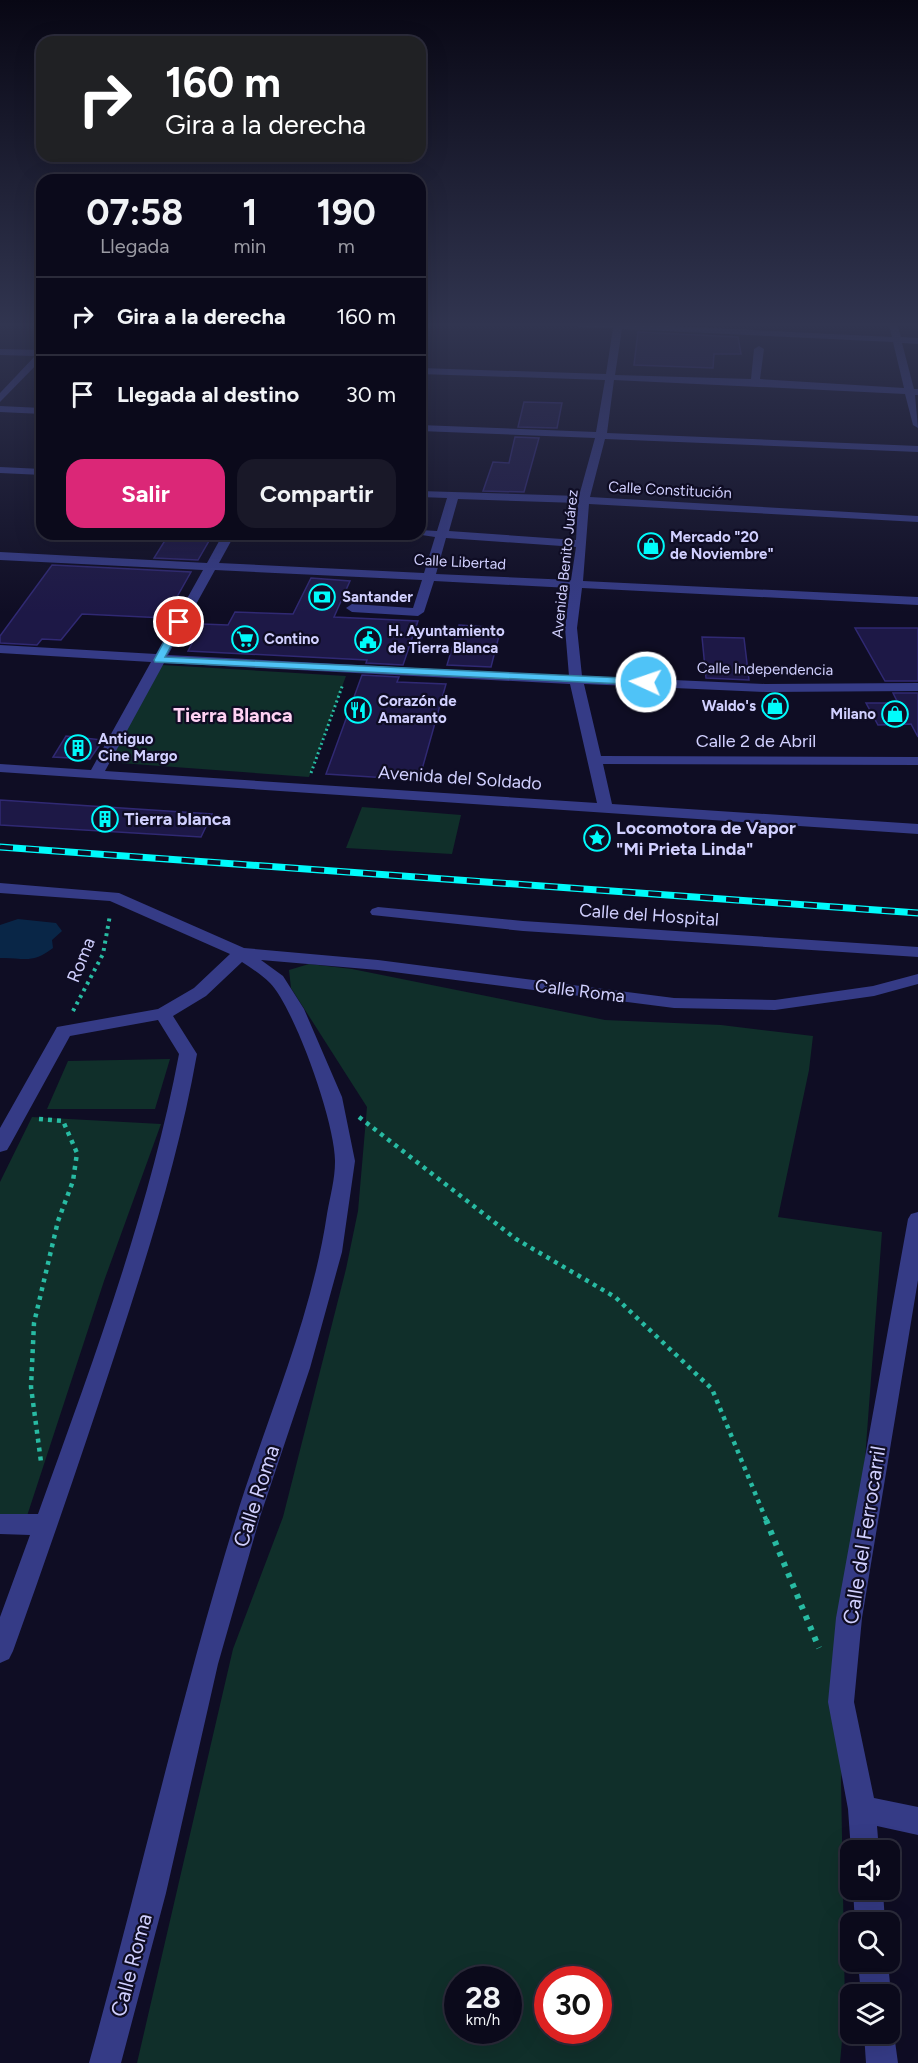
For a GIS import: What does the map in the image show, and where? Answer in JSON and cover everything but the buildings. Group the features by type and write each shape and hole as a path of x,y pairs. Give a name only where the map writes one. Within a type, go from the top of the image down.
{"street":[{"name":"Avenida Benito Juárez","path":"603,420 584,500 578,585 571,628 576,679 605,806"},
{"path":"426,428 918,449"},
{"path":"0,470 36,472"},
{"path":"0,477 36,479"},
{"name":"Calle Constitución","path":"426,494 584,500 918,519"},
{"path":"352,608 418,612 454,495"},
{"path":"426,534 582,544"},
{"path":"96,774 225,540"},
{"name":"Calle Libertad","path":"0,556 918,601"},
{"name":"Calle Independencia","path":"0,649 348,670 765,688 918,687"},
{"name":"Calle 2 de Abril","path":"594,760 918,761"},
{"name":"Avenida del Soldado","path":"0,768 918,828"},
{"path":"0,888 113,896 241,952 200,992 163,1014 63,1031 17,1118 0,1145"},
{"name":"Calle del Hospital","path":"378,912 535,927 918,952"},
{"name":"Calle Roma","path":"241,952 378,965 674,1003 774,1005 874,991 918,979"},
{"name":"Calle Roma","path":"105,2063 151,1893 205,1664 248,1517 299,1368 332,1252 345,1161 333,1097 295,1009 278,980 241,952"},
{"path":"0,1651 47,1525 157,1196 180,1104 188,1054 163,1014"},
{"name":"Calle del Ferrocarril","path":"864,1840 862,1809 841,1702 849,1618 918,1219"},
{"path":"0,1524 47,1525"},
{"path":"862,1809 918,1821"},
{"path":"880,2044 882,2063"}],"path":[{"path":"306,788 348,670"},
{"name":"Roma","path":"63,1031 103,954 113,896"},
{"path":"333,1097 516,1239 615,1297 712,1389 823,1659"},
{"path":"17,1118 63,1121 76,1153 73,1181 58,1221 34,1323 31,1387 41,1444 42,1473"}],"green space":[{"path":"162,665 346,676 309,777 106,762"},
{"path":"362,807 461,815 452,854 346,848"},
{"path":"309,964 352,969 605,1020 721,1025 813,1036 809,1070 778,1217 882,1232 841,1780 840,1900 843,1900 843,1912 840,1912 840,1972 844,1972 845,1984 840,1984 840,2063 137,2063 233,1649 283,1517 346,1269 358,1211 367,1107 291,988 289,970"},
{"path":"170,1059 155,1109 47,1109 68,1061"},
{"path":"32,1117 161,1124 104,1281 27,1516 0,1515 0,1182"}],"water":[{"path":"18,919 56,923 62,931 52,940 53,948 39,957 0,958 0,925"}],"railway":[{"path":"0,847 918,913"}],"place":[{"name":"Mercado \"20 de Noviembre\"","path":"651,546"},
{"name":"Santander","path":"322,597"},
{"name":"Contino","path":"245,639"},
{"name":"H. Ayuntamiento de Tierra Blanca","path":"368,640"},
{"name":"Waldo's","path":"775,706"},
{"name":"Corazón de Amaranto","path":"358,710"},
{"name":"Milano","path":"895,714"},
{"name":"Antiguo Cine Margo","path":"78,748"},
{"name":"Tierra blanca","path":"105,819"},
{"name":"Locomotora de Vapor \"Mi Prieta Linda\"","path":"597,838"}],"district":[{"name":"Tierra Blanca","path":"233,715"}],"route":[{"path":"179,622 159,660 646,682"}]}
